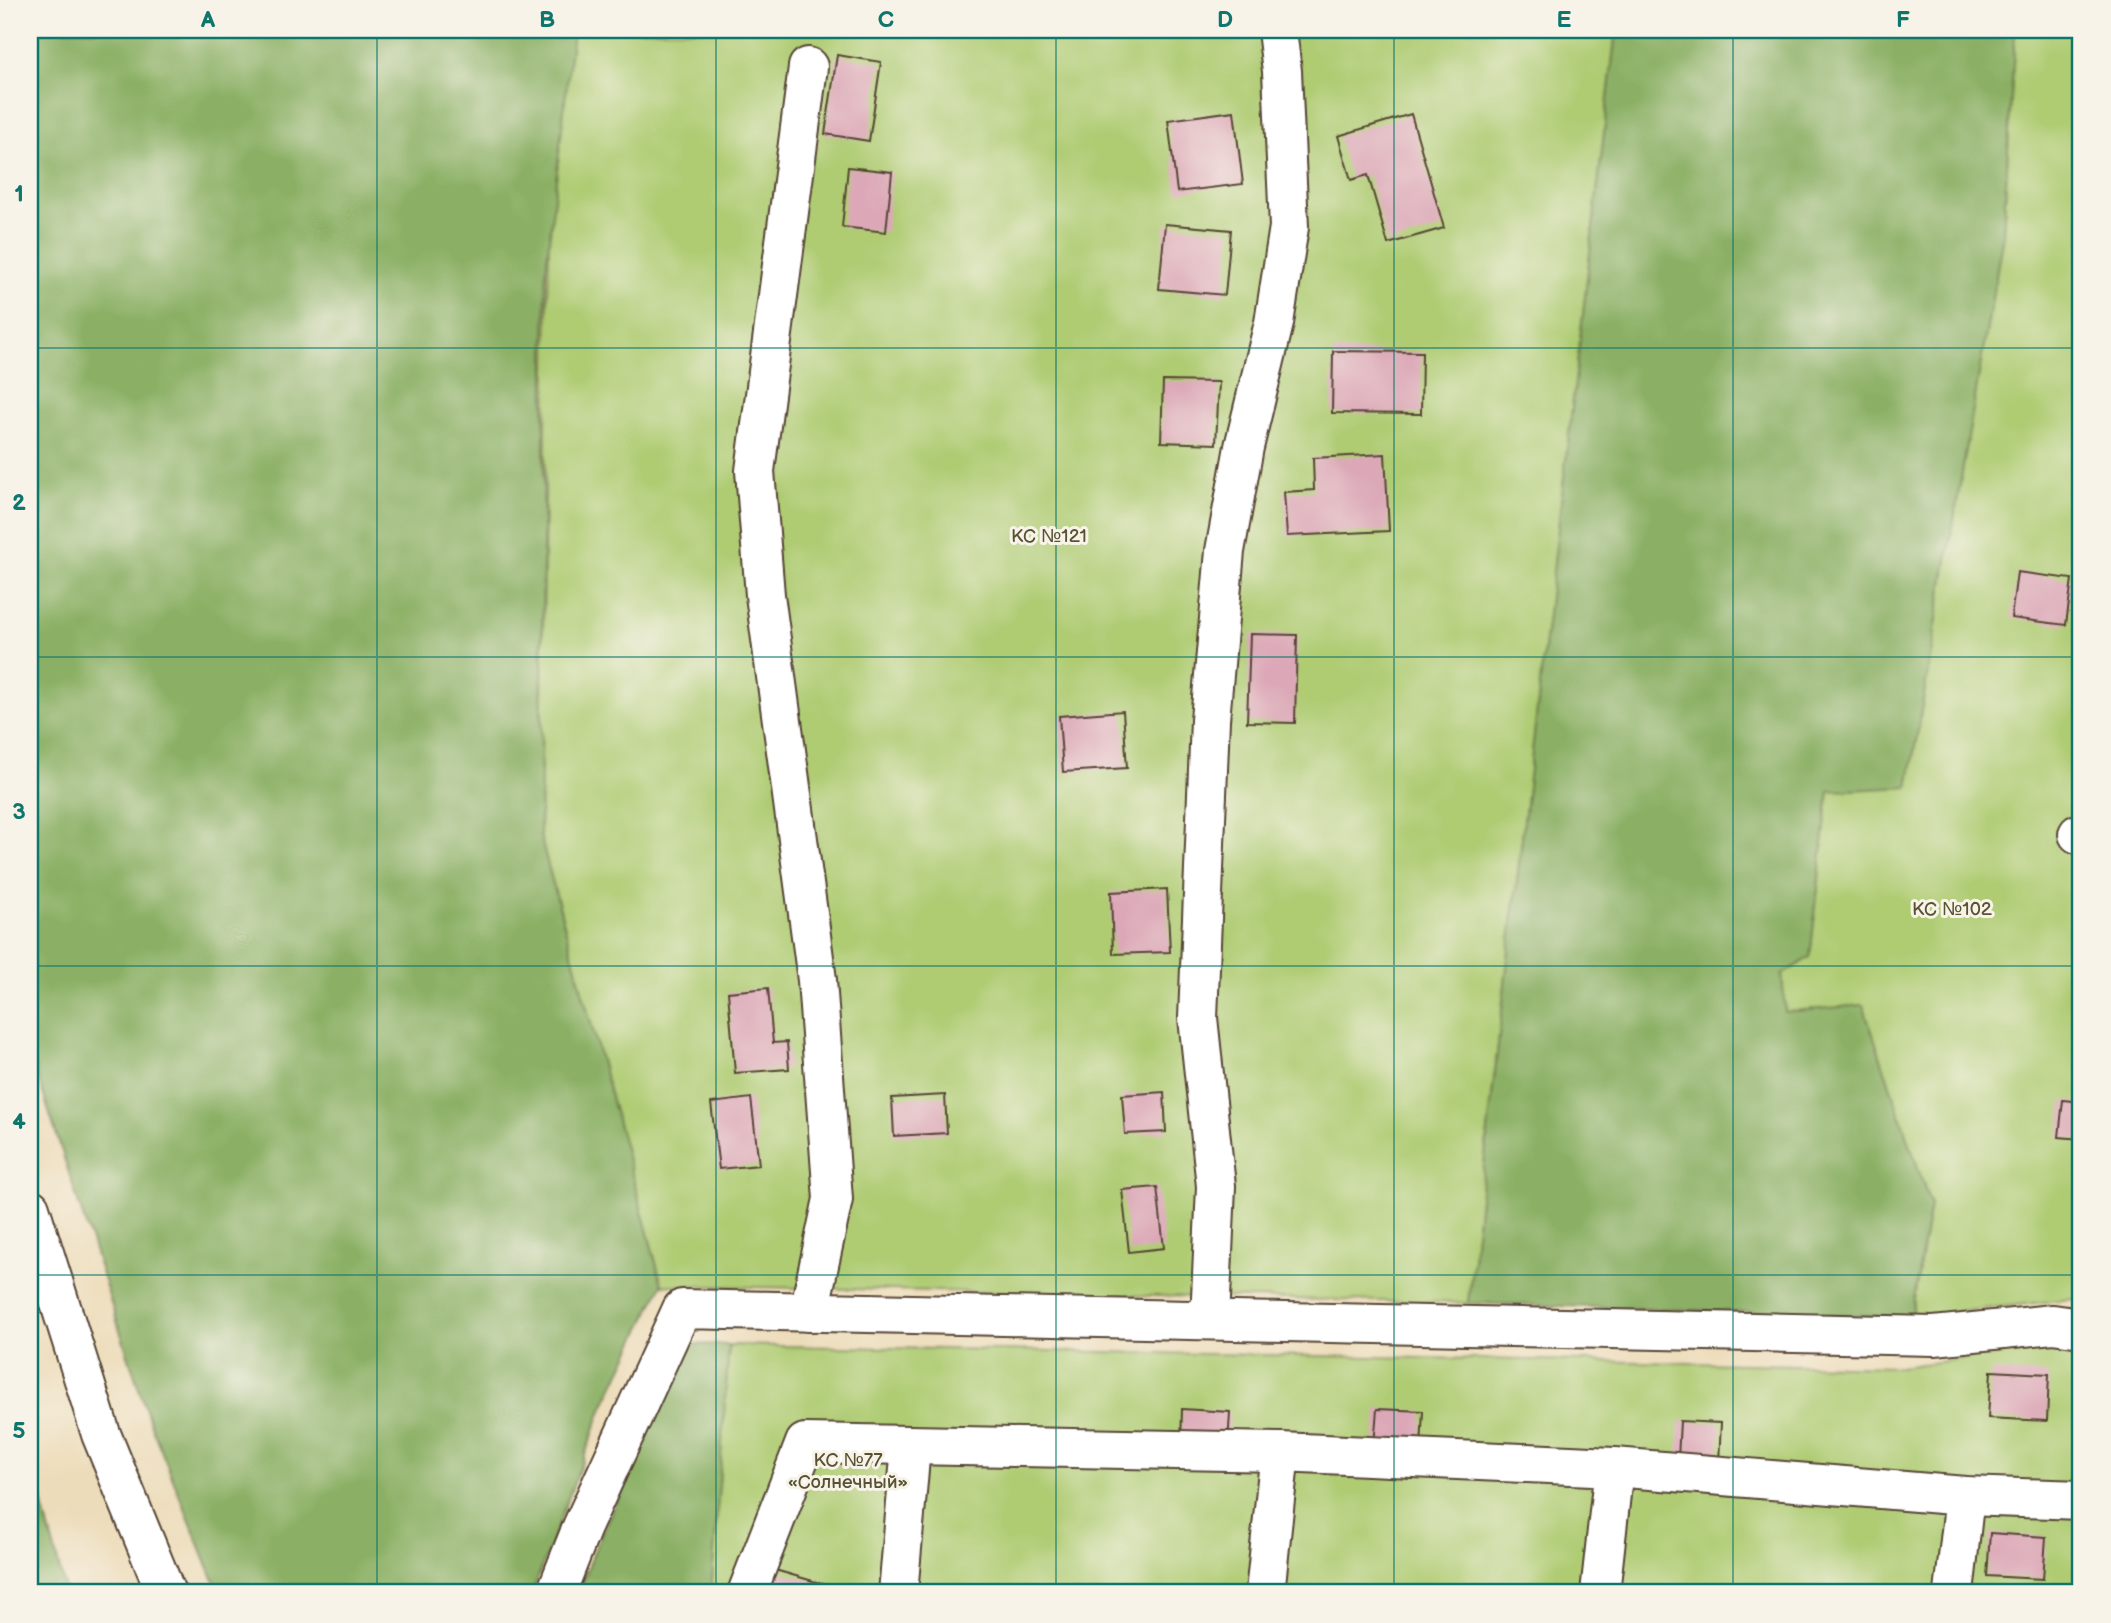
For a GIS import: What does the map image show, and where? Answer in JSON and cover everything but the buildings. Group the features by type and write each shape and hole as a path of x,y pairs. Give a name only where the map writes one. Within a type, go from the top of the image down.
{"street":[{"path":"1210,1320 1216,1186 1198,1018 1210,720 1225,551 1244,447 1274,323 1289,227 1282,71 1277,30"},
{"path":"808,67 755,471 765,595 817,980 833,1199 810,1312"},
{"path":"30,1208 101,1434 166,1593"},
{"path":"556,1593 582,1527 682,1309 1934,1336 2053,1324 2081,1328"},
{"path":"747,1593 805,1443 1280,1452 1614,1467 1965,1496 2081,1500"},
{"path":"898,1593 911,1447"},
{"path":"1265,1593 1280,1452"},
{"path":"1600,1593 1614,1467"},
{"path":"1954,1593 1965,1496"}],"green space":[{"path":"30,30 573,30 546,269 540,836 662,1285 604,1405 532,1593 219,1593 150,1423 30,1053"},
{"name":"КС №121","path":"572,30 1616,30 1468,1303 662,1285 540,836 549,236"},
{"path":"1616,30 2015,30 2003,234 1908,787 1829,791 1810,957 1782,975 1785,1012 1863,1005 1930,1204 1911,1317 1468,1303"},
{"name":"КС №102","path":"2015,30 2081,30 2081,1301 2070,1299 1911,1317 1930,1204 1863,1005 1785,1012 1782,975 1810,957 1829,790 1908,787 2003,234"},
{"name":"КС №77 «Солнечный»","path":"2081,1343 2081,1593 711,1593 729,1345 1900,1367"},
{"path":"689,1344 729,1345 711,1593 579,1593 598,1541"},
{"path":"30,1457 66,1593 30,1593"}]}
